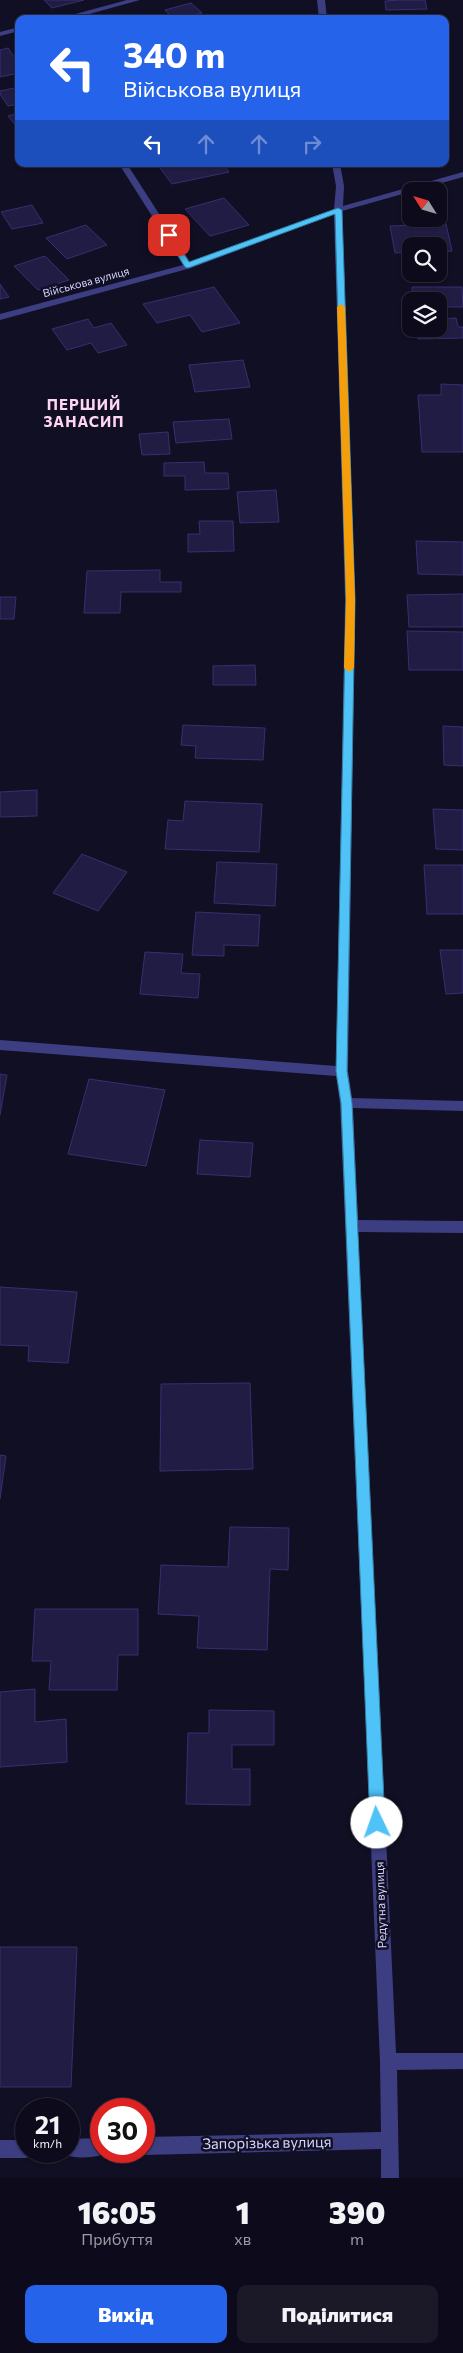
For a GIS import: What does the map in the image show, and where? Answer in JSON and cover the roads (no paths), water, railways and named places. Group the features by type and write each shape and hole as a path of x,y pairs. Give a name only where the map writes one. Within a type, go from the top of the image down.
{"street":[{"path":"77,15 136,0"},
{"path":"321,0 323,15"},
{"path":"0,34 15,30"},
{"path":"125,167 188,266"},
{"name":"Редутна вулиця","path":"337,167 340,186 338,210 350,600 342,1071 346,1103 352,1226 388,2062 390,2178"},
{"name":"Військова вулиця","path":"0,317 188,266 338,210 463,174"},
{"path":"0,1045 342,1071"},
{"path":"346,1103 463,1106"},
{"path":"352,1226 463,1227"},
{"path":"388,2062 463,2061"},
{"name":"Запорізька вулиця","path":"155,2146 390,2140"},
{"path":"0,2149 15,2149"}],"district":[{"name":"ПЕРШИЙ ЗАНАСИП","path":"84,414"}]}
